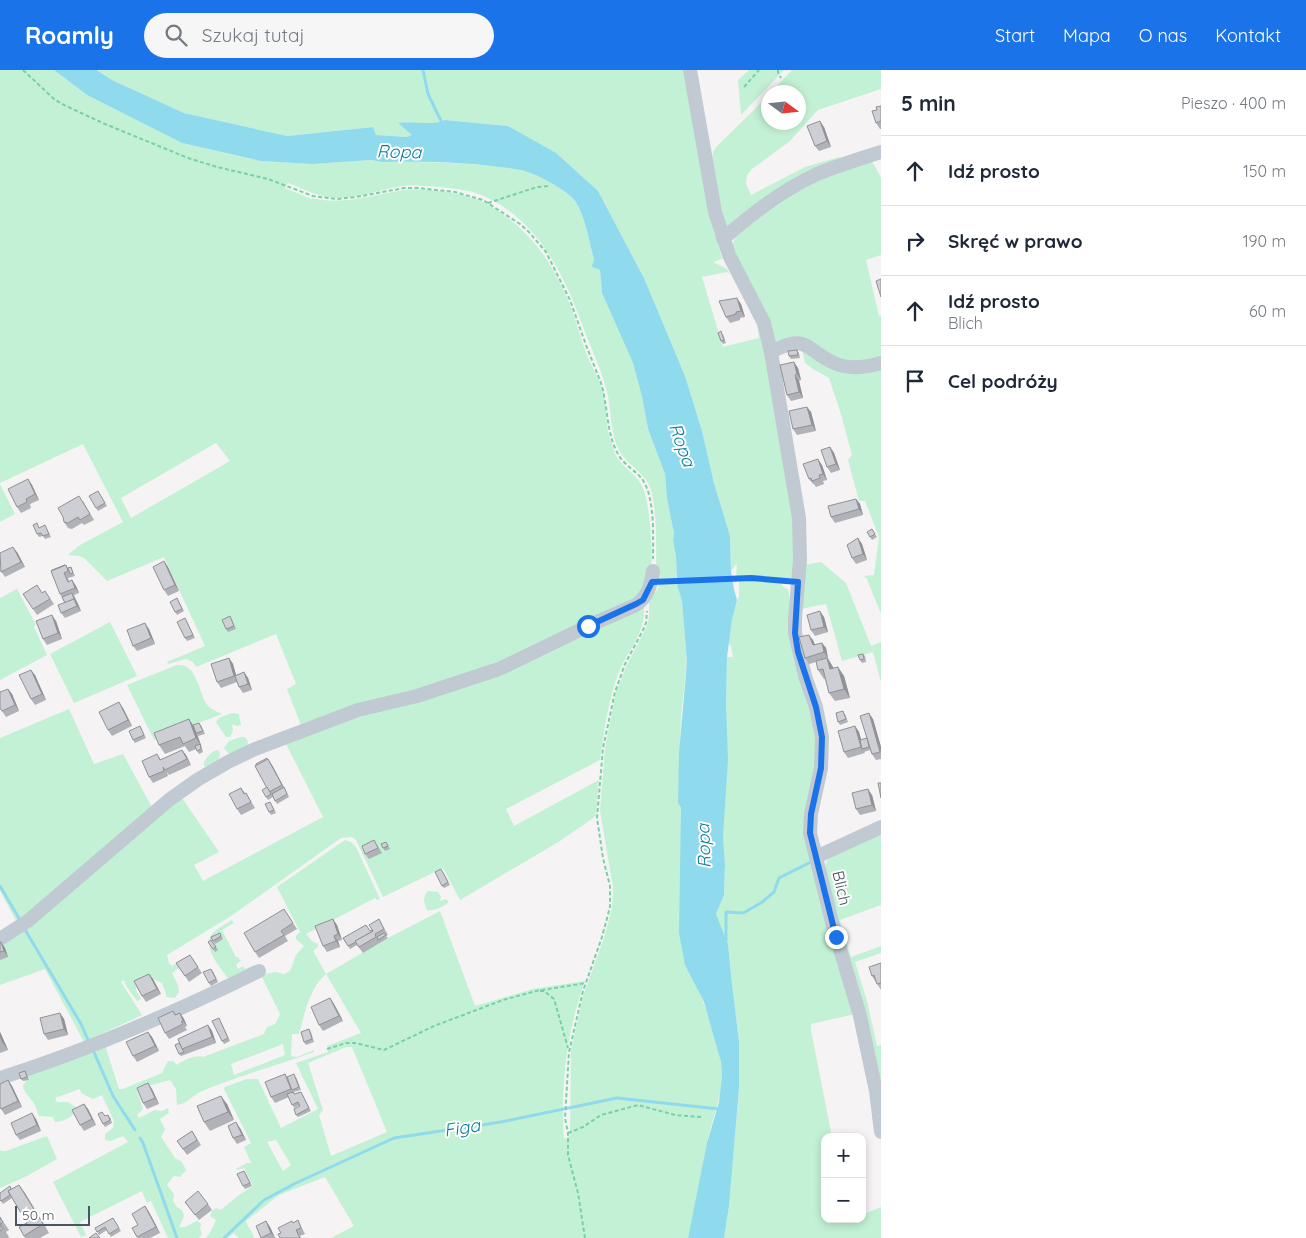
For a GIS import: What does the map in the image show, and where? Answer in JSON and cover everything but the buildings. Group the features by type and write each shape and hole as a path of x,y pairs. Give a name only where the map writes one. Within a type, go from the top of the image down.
{"street":[{"name":"Blich","path":"690,70 715,212 723,239 737,271 760,312 768,334 799,518 800,560 795,633 798,652 816,707 822,737 821,768 811,817 810,833 832,922 860,1016 878,1090 881,1132"},
{"path":"723,239 760,208 791,188 816,175 881,152"},
{"path":"771,352 790,343 795,343 807,346 834,363 844,366 868,367 881,364"},
{"path":"0,939 29,920 169,800 197,780 228,762 255,749 349,713 417,696 499,669 643,600 652,577"},
{"path":"816,857 881,827"},
{"path":"0,1078 80,1052 259,971"}],"path":[{"path":"23,70 54,99 64,105 188,158 217,167 268,179 313,196 337,199 404,188 427,188 469,195 488,203 512,218 529,232 546,252 567,293 606,397 611,430 618,454 645,483 651,501 652,577 751,578 798,582"},
{"path":"744,87 759,70"},
{"path":"778,70 781,78"},
{"path":"488,203 537,187 549,186"},
{"path":"585,1238 578,1193 568,1155 568,1133 565,1118 569,1050 586,983 610,907 610,886 603,858 597,818 603,748 615,692 625,664 646,623 647,608 643,600"},
{"path":"327,1049 346,1043 355,1043 384,1050 434,1026 503,1000 536,991 586,983"},
{"path":"536,991 544,991 554,999 569,1050"},
{"path":"568,1133 583,1127 601,1115 638,1105 675,1115 702,1118"}],"green space":[{"path":"0,70 54,70 87,95 182,143 261,161 312,164 371,160 503,167 533,174 558,187 571,197 575,201 584,221 594,259 593,267 600,270 602,293 633,363 648,429 665,474 667,499 674,533 676,579 656,579 656,531 652,494 645,479 626,460 618,448 613,434 608,394 601,372 574,303 555,263 529,228 513,213 494,201 473,192 460,190 411,186 355,196 331,198 288,183 285,188 311,199 336,201 406,190 458,194 487,204 516,224 527,235 556,275 571,307 587,356 604,395 608,428 616,456 639,481 645,493 650,527 652,563 649,577 641,596 516,659 302,728 287,689 296,684 276,634 196,667 193,662 186,659 168,664 167,662 205,646 164,557 107,581 84,558 68,555 80,545 123,522 83,444 0,483","holes":["216,443 230,461 131,518 121,498"]},
{"path":"98,70 684,70 708,209 722,259 713,262 727,269 730,274 727,272 702,277 723,347 759,338 757,321 763,338 788,474 796,549 792,580 736,576 737,563 731,571 730,536 685,376 644,278 598,191 508,126 446,120 429,124 399,124 413,135 407,137 376,135 372,127 287,136 184,113 112,80"},
{"path":"749,70 784,70 770,85 761,85 761,94 741,115 738,80"},
{"path":"792,70 881,70 881,89 818,110 806,123 806,85 778,85"},
{"path":"761,103 761,130 800,130 790,141 752,169 747,175 746,184 751,195 805,167 839,157 844,159 727,227 723,224 712,161 713,152"},
{"path":"872,161 881,178 881,255 866,260 879,316 881,315 881,362 861,366 775,343 765,310 731,248 734,240 739,232 761,212 821,176"},
{"path":"802,350 820,359 881,367 881,614 867,579 864,576 874,575 879,537 865,501 859,501 848,460 852,455 829,378 805,363"},
{"path":"0,484 15,514 0,522"},
{"path":"821,562 846,583 871,646 881,642 881,682 873,652 842,661 826,604 800,609 804,565"},
{"path":"739,580 781,582 782,586 788,589 818,753 808,803 855,1014 811,1024 831,1133 821,1133 821,1223 866,1223 866,1213 881,1207 881,1238 724,1238 729,1206 739,1088 739,1041 728,944 716,914 724,895 725,864 723,837 727,657 733,657 731,646 728,644 733,612 739,596"},
{"path":"676,582 682,601 687,662 681,716 678,803 681,808 681,863 696,986 713,1031 722,1068 720,1094 709,1136 688,1238 331,1238 354,1226 325,1177 279,1195 246,1221 254,1238 239,1238 234,1233 228,1238 206,1238 216,1220 210,1216 212,1211 216,1208 221,1210 253,1186 244,1168 236,1169 251,1163 244,1147 251,1143 224,1089 225,1087 247,1079 258,1079 281,1128 318,1109 296,1063 328,1052 327,1046 361,1033 326,974 388,938 440,911 475,1006 533,989 585,981 569,1039 564,1079 564,1139 570,1136 571,1050 583,996 604,938 612,908 613,887 600,811 605,748 616,692 626,667 647,626 649,599 657,590 659,584","holes":["346,1047 352,1047 387,1132 331,1156 319,1115 323,1110 308,1063","276,1140 291,1165 283,1171 267,1142"]},
{"path":"17,589 36,625 34,627 47,655 0,680 0,598"},
{"path":"644,607 644,616 639,634 618,674 607,717 600,760 506,809 514,826 599,780 596,816 560,841 460,900 443,868 383,897 356,840 352,837 341,838 231,916 167,955 172,966 178,963 180,967 172,973 179,992 175,998 167,997 162,983 144,975 140,978 140,984 137,986 136,990 141,999 137,1001 124,980 121,982 142,1015 84,1042 45,969 0,985 0,942 180,795 219,852 194,865 203,881 323,817 284,740 408,702"},
{"path":"110,622 137,676 74,703 50,654"},
{"path":"177,665 189,669 197,680 208,706 222,714 154,740 127,685"},
{"path":"69,709 94,764 123,754 153,809 18,924 0,891 0,738"},
{"path":"232,713 239,714 241,725 232,724 233,731 230,737 226,737 216,722 219,718"},
{"path":"245,737 247,740 247,748 230,755 224,748 229,741"},
{"path":"218,750 220,754 219,759 208,767 204,766 208,756 213,751"},
{"path":"881,833 881,905 840,920 851,957 881,946 881,953 855,962 867,1001 877,1046 881,1045 881,1086 825,870 830,856"},
{"path":"345,840 351,842 356,847 380,899 377,900 375,898 306,934 312,941 318,944 318,947 313,951 326,974 312,994 299,1034 292,1034 291,1056 297,1057 314,1050 314,1052 214,1086 200,1092 180,1105 177,1105 176,1089 170,1080 137,1091 143,1109 137,1115 139,1118 155,1110 162,1111 168,1108 169,1113 160,1119 165,1129 161,1137 175,1158 182,1162 186,1170 180,1177 174,1176 167,1185 174,1194 173,1201 182,1210 184,1216 179,1227 198,1221 201,1224 202,1235 198,1238 168,1238 151,1201 147,1203 142,1191 80,1222 86,1235 81,1237 53,1182 128,1142 123,1136 111,1141 105,1140 105,1134 113,1128 114,1121 102,1095 93,1099 81,1093 80,1089 55,1098 57,1102 68,1102 77,1108 69,1118 55,1122 53,1117 39,1116 34,1103 25,1092 23,1086 29,1080 27,1071 105,1045 119,1089 123,1089 162,1073 168,1061 173,1061 177,1065 190,1058 203,1057 264,1034 267,1027 275,1024 280,1014 261,975 275,972 284,974 288,972 296,955 304,946 296,939 300,932 277,887","holes":["283,1044 285,1055 234,1075 231,1064"]},
{"path":"428,891 438,892 441,897 440,901 446,899 449,902 436,909 427,910 424,900"},
{"path":"232,920 234,923 222,930 236,957 241,961 236,964 238,969 243,966 245,969 254,965 255,967 229,980 214,958 209,945 209,939 216,930"},
{"path":"47,1136 57,1159 25,1177 0,1188 0,1149 1,1151 6,1151"}],"water":[{"name":"Ropa","path":"54,70 97,70 112,80 184,113 287,136 373,127 376,135 407,137 412,135 398,123 435,123 445,120 508,126 556,153 598,191 644,278 685,376 730,536 731,571 737,600 732,619 727,657 728,760 723,837 725,864 724,895 716,914 728,944 739,1041 739,1088 729,1206 724,1238 688,1238 707,1143 719,1102 722,1076 721,1062 704,1002 685,965 679,933 681,808 678,803 679,753 687,662 682,601 677,585 674,533 667,499 665,474 648,429 633,363 602,293 600,270 592,267 594,259 584,221 575,201 558,187 533,174 520,170 486,165 434,162 383,162 371,160 312,164 261,161 182,143 87,95"}],"waterway":[{"path":"423,70 428,94 443,125"},
{"path":"726,940 726,912 743,913 761,903 774,892 779,878 809,863"},
{"path":"0,886 20,920"},
{"path":"24,928 81,1024 89,1042"},
{"path":"93,1050 113,1096 135,1130"},
{"name":"Figa","path":"224,1238 264,1200 296,1183 394,1138 501,1122 617,1098 719,1109"},
{"path":"140,1138 177,1238"}],"route":[{"path":"588,626 643,600 652,582 751,578 798,582 795,633 798,652 816,707 822,737 821,768 811,814 810,833 836,937"}]}
